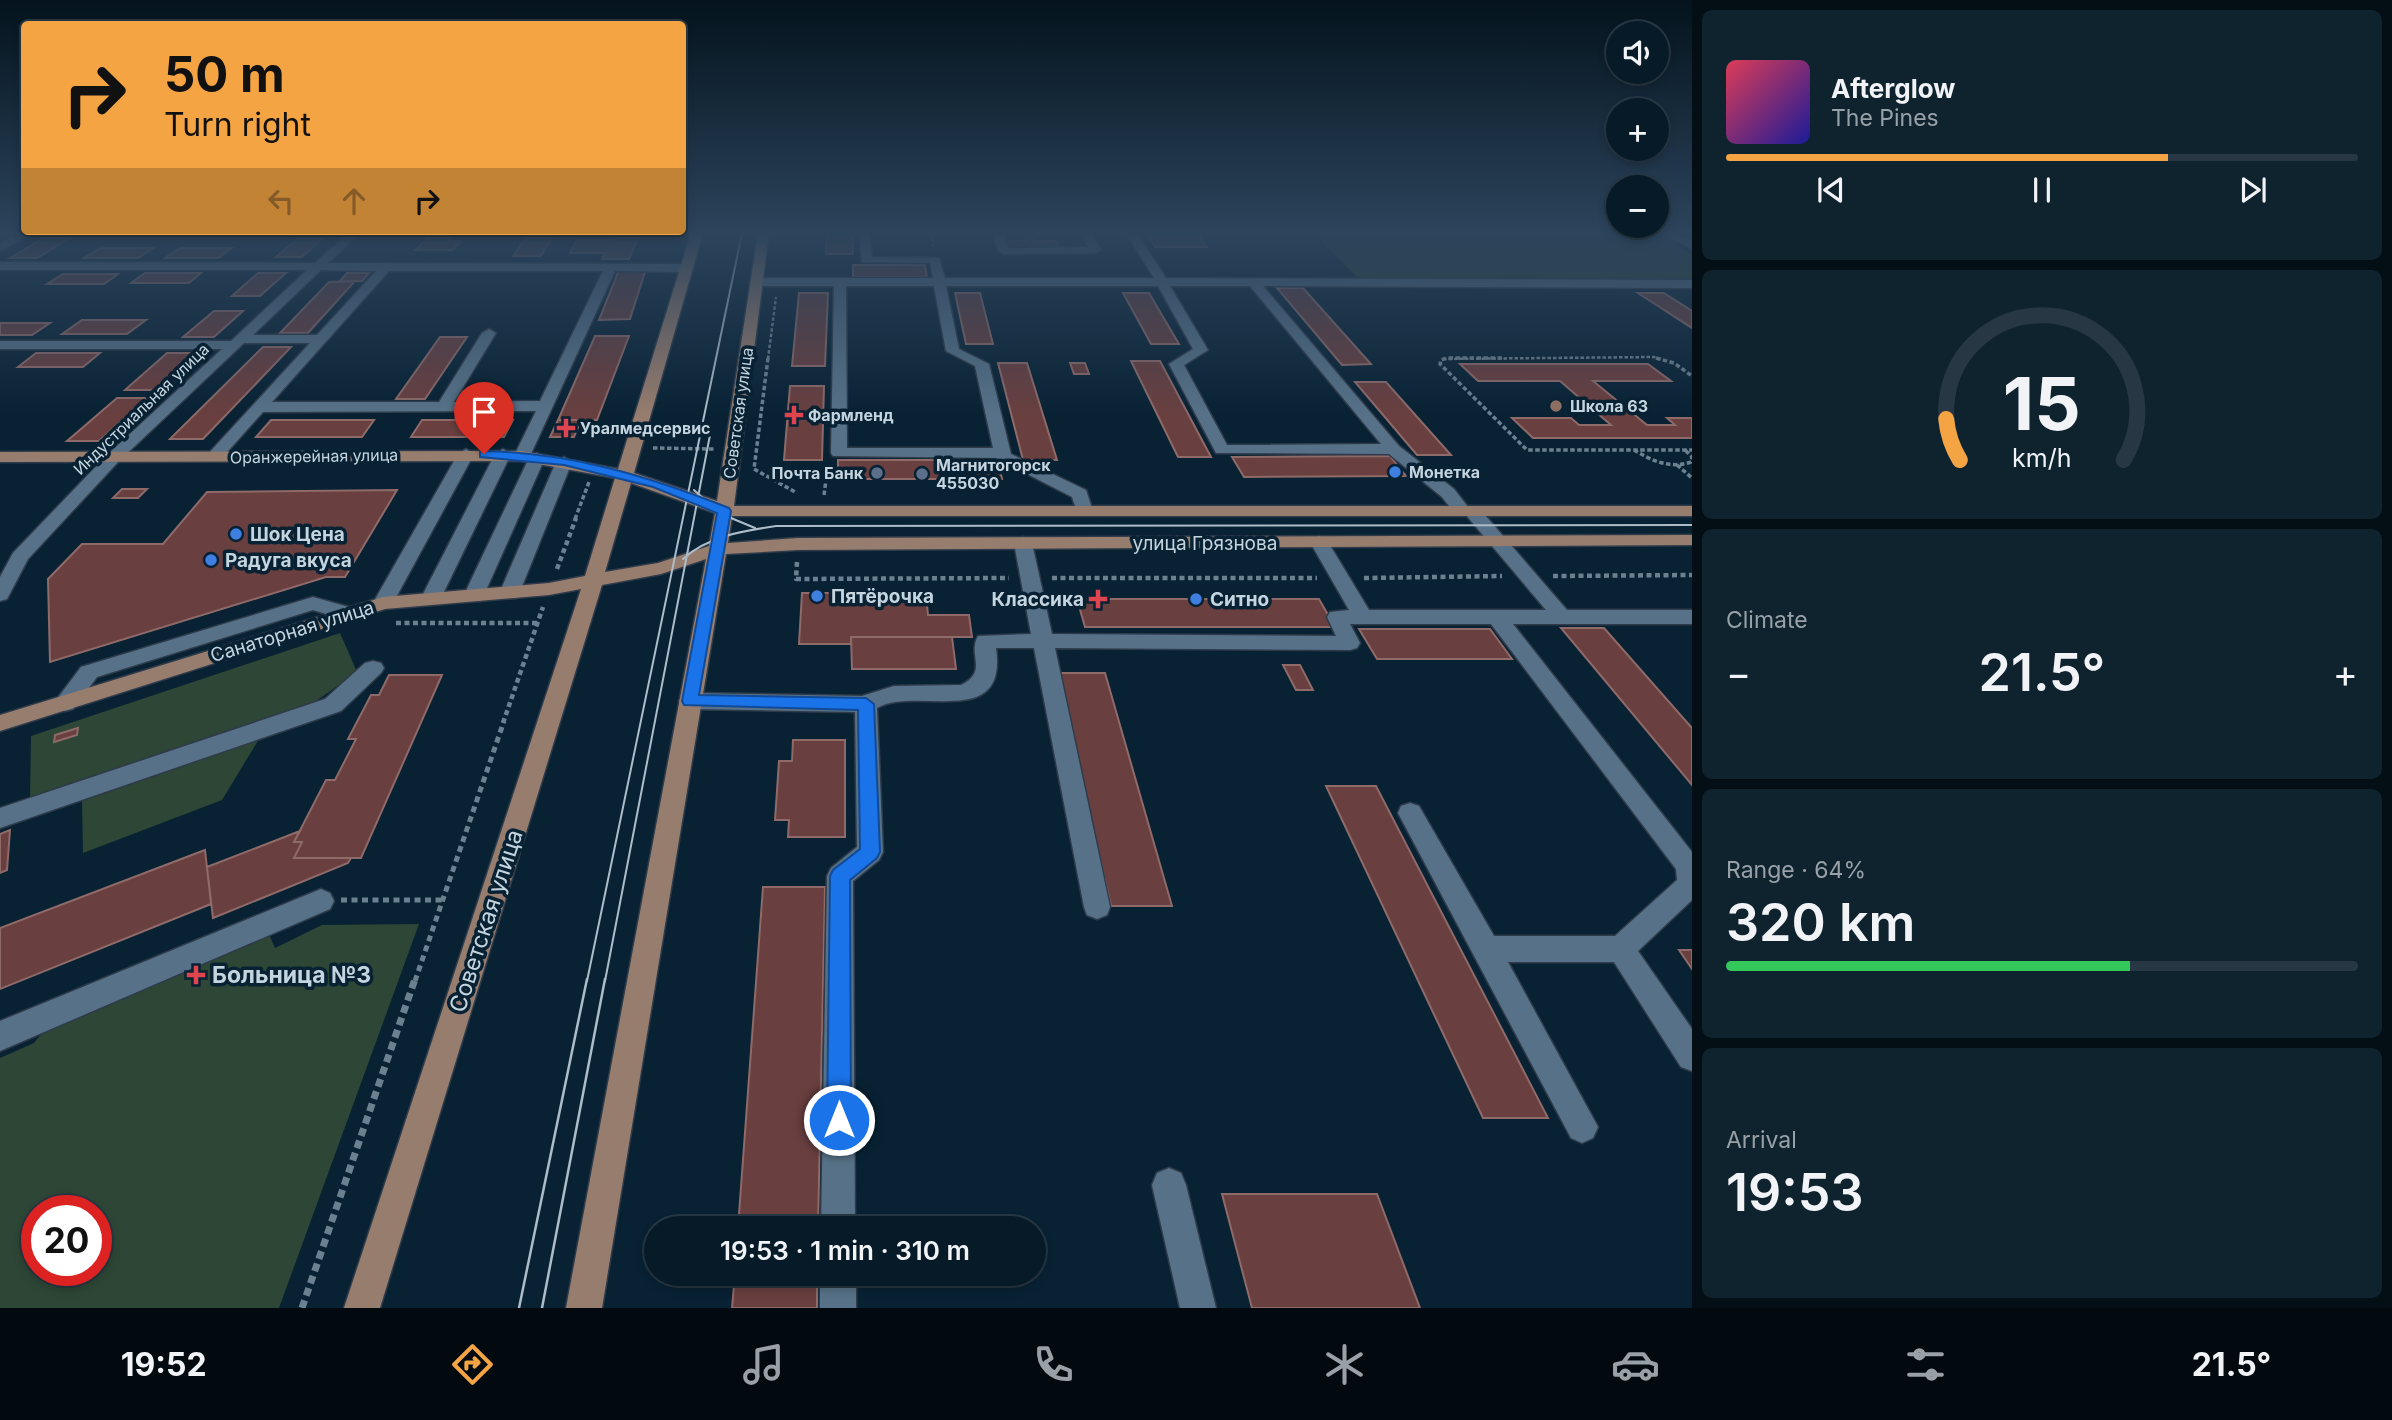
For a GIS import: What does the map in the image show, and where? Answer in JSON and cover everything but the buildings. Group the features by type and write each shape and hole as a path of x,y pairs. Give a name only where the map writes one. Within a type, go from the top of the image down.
{"main road":[{"path":"678,294 625,477 686,493 724,511"},
{"name":"Советская улица","path":"719,549 754,294"},
{"name":"Оранжерейная улица","path":"0,457 502,454 564,461 625,477"},
{"name":"Советская улица","path":"362,1308 625,477"},
{"name":"улица Грязнова","path":"724,511 1692,511"},
{"name":"улица Грязнова","path":"593,581 661,568 719,549 798,544 1692,540"},
{"path":"584,1308 719,549"},
{"name":"Санаторная улица","path":"0,723 365,609 430,600 509,594 593,581"}],"street":[{"name":"Индустриальная улица","path":"0,596 20,557 113,458 288,294"},
{"path":"214,457 362,294"},
{"path":"473,597 530,456 547,405 599,294"},
{"path":"841,294 839,453 1003,453"},
{"path":"941,294 953,351 982,364 1003,456 1080,494 1084,511"},
{"path":"1169,294 1201,350 1176,364 1222,450 1394,449"},
{"path":"1263,294 1394,449 1467,511 1497,541 1562,617"},
{"path":"444,406 489,333"},
{"path":"0,345 321,339"},
{"path":"260,407 547,405"},
{"path":"365,609 466,454"},
{"path":"430,600 502,454"},
{"path":"509,594 564,461"},
{"path":"1319,542 1363,617"},
{"path":"1023,543 1097,907"},
{"path":"690,701 866,704 880,694 962,694 979,685 987,674 985,641 1350,643 1337,617 1692,617"},
{"path":"1486,949 1621,949 1692,884 1688,866 1497,617"},
{"path":"0,818 333,705 373,668"},
{"path":"838,1216 840,876 870,852 866,704"},
{"path":"1410,813 1582,1127"},
{"path":"0,1036 321,901"},
{"path":"1621,949 1692,1056"},
{"path":"1169,1185 1198,1308"},
{"path":"838,1286 838,1308"}],"path":[{"path":"776,294 754,469 800,496"},
{"path":"1692,376 1674,363 1654,357 1447,358 1441,360 1440,364 1527,450 1692,450"},
{"path":"649,449 715,449"},
{"path":"1634,450 1654,461 1677,465 1691,461 1692,457 1685,450"},
{"path":"824,495 829,460 839,453"},
{"path":"1677,465 1692,478"},
{"path":"302,1308 549,589 594,469"},
{"path":"365,609 363,623 538,623"},
{"path":"321,901 442,900"}],"green space":[{"path":"340,633 357,672 309,706 30,800 31,736"},
{"path":"259,739 222,800 83,853 82,801"},
{"path":"419,924 279,1308 0,1308 0,1058 34,1043 51,1022 268,932 275,948 322,925"}],"tram line":[{"path":"587,981 729,294"},
{"path":"699,494 710,435"},
{"path":"694,490 699,494"},
{"path":"687,556 699,494"},
{"path":"699,494 719,513 755,528"},
{"path":"687,556 715,540 776,526 1692,525"},
{"path":"605,981 687,556"},
{"path":"683,559 687,556"},
{"path":"519,1308 587,979"},
{"path":"542,1308 605,979"}],"place":[{"name":"Школа 63","path":"1556,406"},
{"name":"Фармленд","path":"794,415"},
{"name":"Уралмедсервис","path":"566,428"},
{"name":"Монетка","path":"1395,472"},
{"name":"Почта Банк","path":"877,473"},
{"name":"Магнитогорск 455030","path":"922,474"},
{"name":"Шок Цена","path":"236,534"},
{"name":"Радуга вкуса","path":"211,560"},
{"name":"Пятёрочка","path":"817,596"},
{"name":"Классика","path":"1098,599"},
{"name":"Ситно","path":"1196,599"},
{"name":"Больница №3","path":"196,975"}],"route":[{"path":"484,454 564,461 686,493 724,511 690,701 866,704 870,852 840,876 839,1120"}]}
